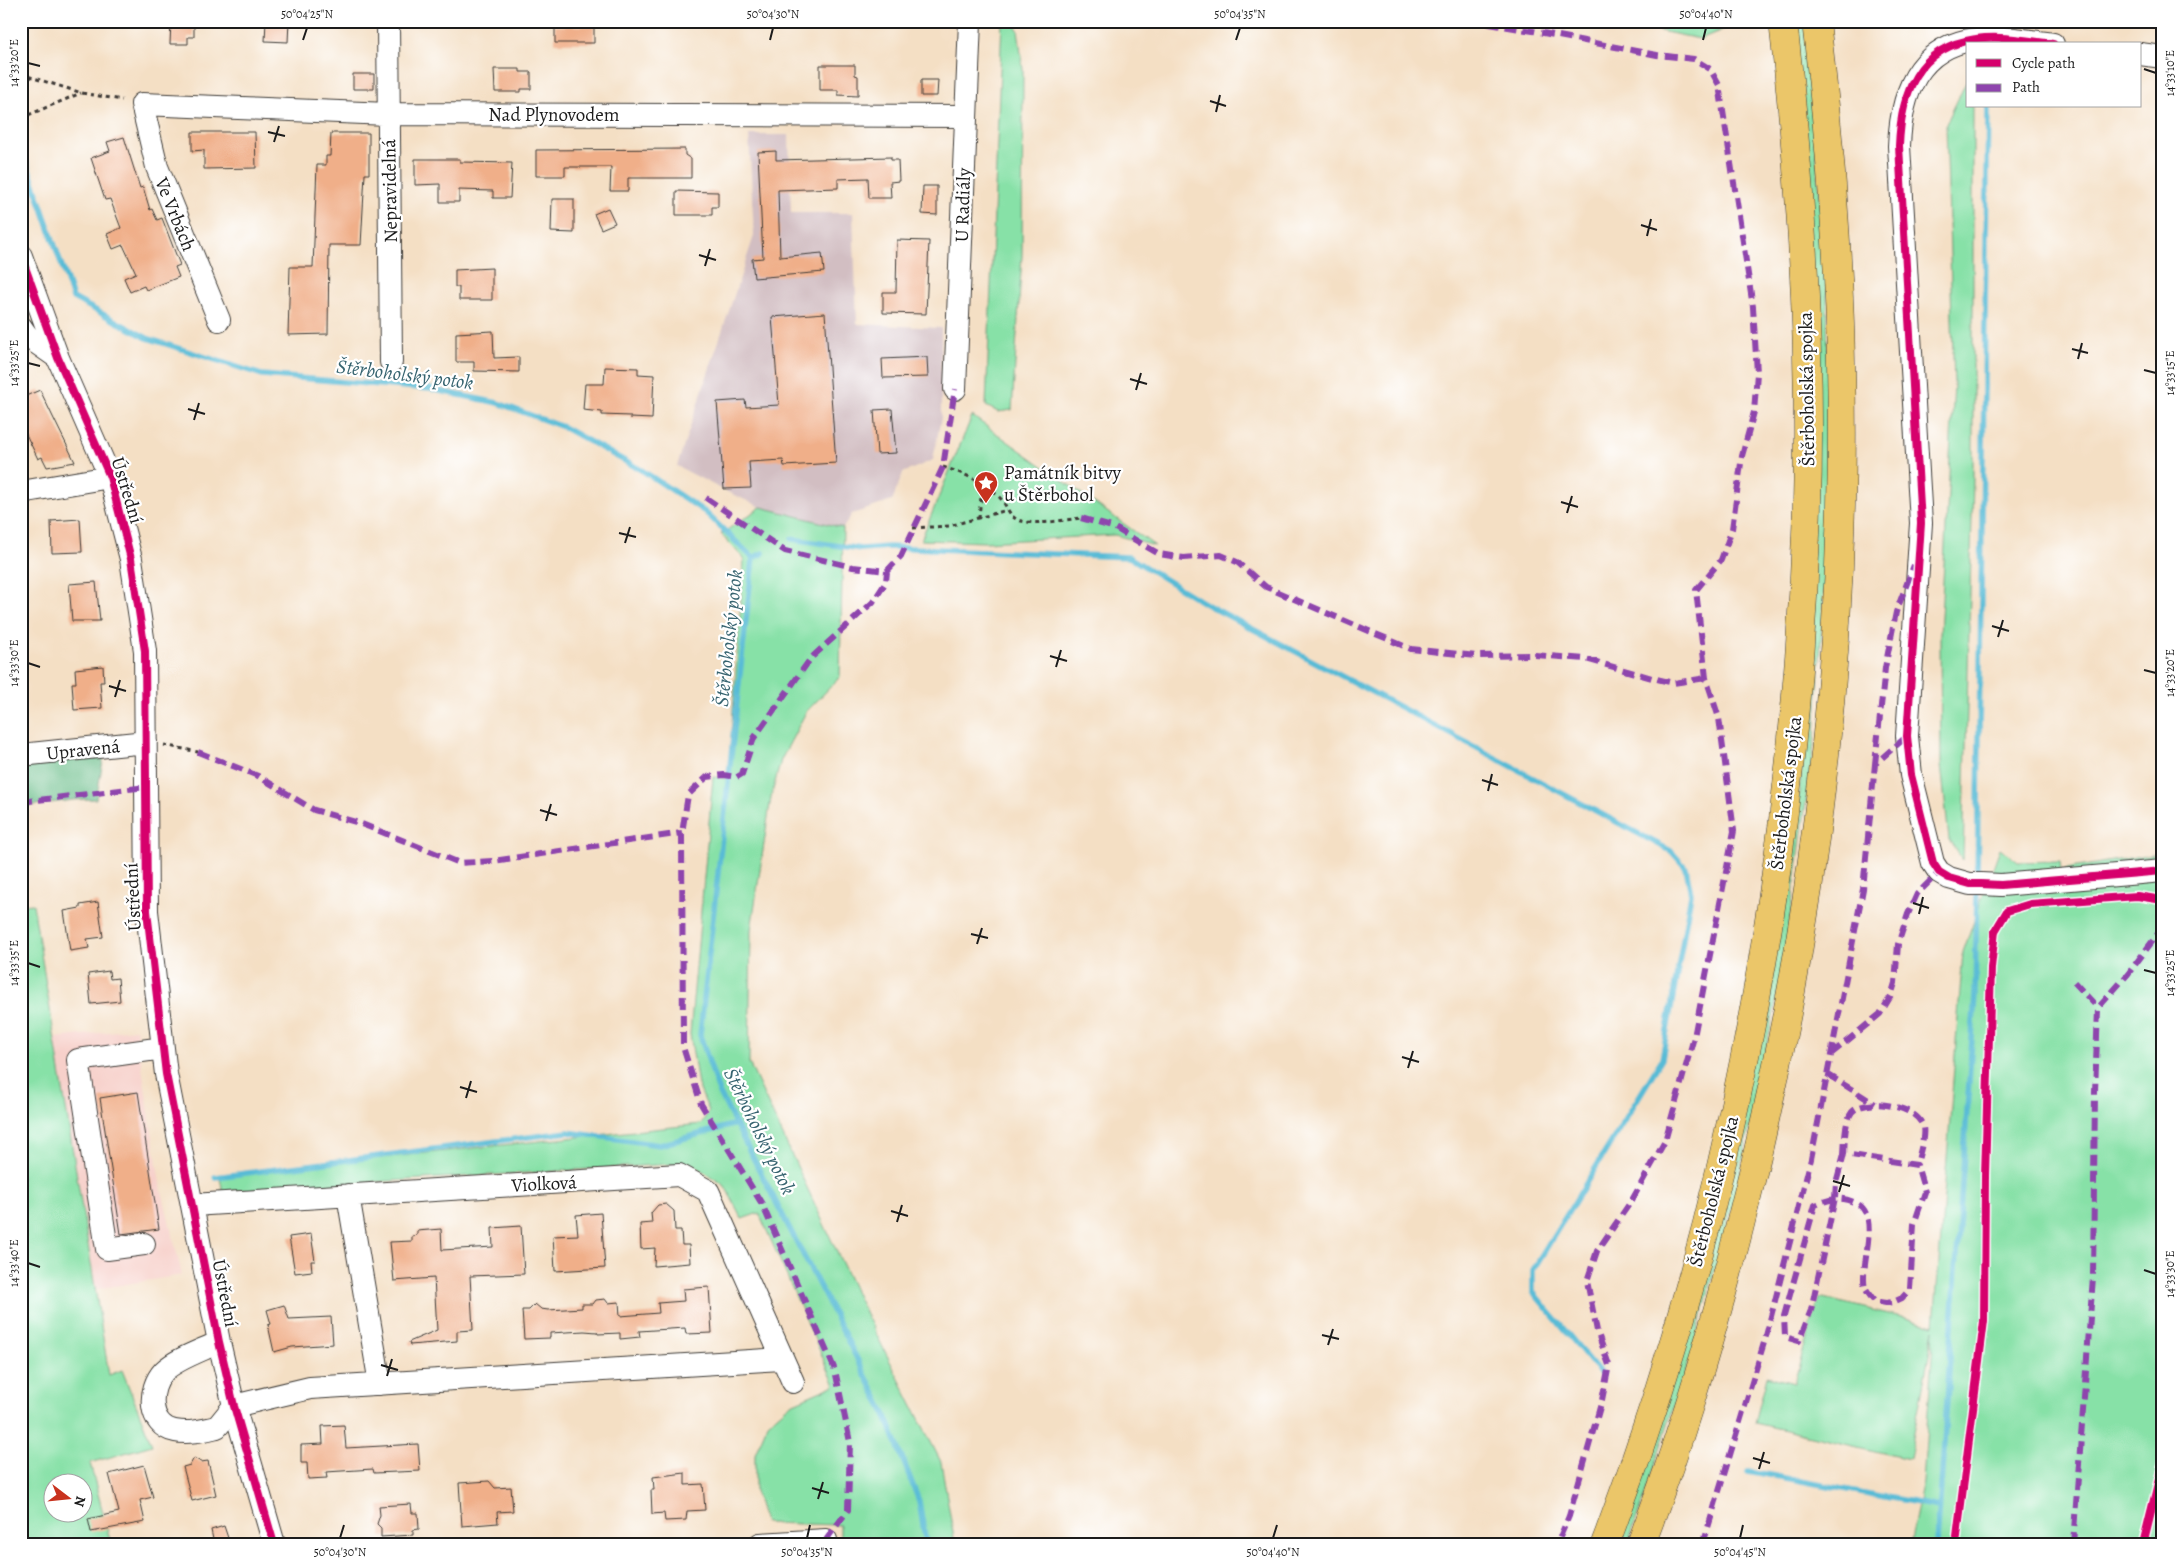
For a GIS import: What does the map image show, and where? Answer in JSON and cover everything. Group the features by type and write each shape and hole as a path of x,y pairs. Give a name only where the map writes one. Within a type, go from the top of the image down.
{"highway":[{"name":"Štěrboholská spojka","path":"1605,1544 1648,1422 1706,1228 1750,1033 1782,831 1801,638 1807,531 1808,424 1804,272 1798,177 1783,21"},
{"name":"Štěrboholská spojka","path":"1641,1544 1699,1372 1728,1272 1753,1175 1795,972 1808,893 1824,765 1833,662 1839,558 1841,364 1833,194 1816,21"}],"street":[{"name":"Nepravidelná","path":"388,21 391,362"},
{"name":"U Radiály","path":"955,389 970,21"},
{"path":"2035,42 1977,38 1949,47 1925,64 1915,76 1907,90 1900,121 1898,146 1921,523 1907,736 1911,775 1933,863 1939,872 1949,878 1975,884 2001,885 2163,871"},
{"path":"2142,54 2163,57"},
{"name":"Nad Plynovodem","path":"142,104 388,114 966,116"},
{"name":"Ve Vrbách","path":"142,104 157,167 219,320"},
{"name":"Ústřední","path":"21,256 58,358 110,477 131,559 145,651 146,911 166,1074 219,1342 234,1406 274,1544"},
{"path":"21,327 28,337 58,358"},
{"path":"21,492 110,477"},
{"name":"Upravená","path":"21,755 146,742"},
{"path":"144,1244 107,1250 78,1060 163,1048"},
{"name":"Violková","path":"192,1204 679,1175 708,1191 793,1382"},
{"path":"348,1195 380,1384"},
{"path":"219,1342 164,1371 155,1385 152,1401 155,1417 165,1428 176,1432 202,1431 217,1427 234,1406 310,1388 782,1359"},
{"path":"760,1544 826,1540 826,1544"}],"path":[{"path":"21,74 82,93 142,104"},
{"path":"21,118 82,93"},
{"path":"943,467 962,473 982,485 1000,499 1013,517 1027,521 1081,518"},
{"path":"979,518 982,485"},
{"path":"913,528 949,526 1007,510"},
{"path":"146,742 198,752"}],"shaded area":[{"path":"749,135 789,135 791,213 853,213 857,324 941,328 941,418 933,460 903,473 892,501 852,514 843,528 761,507 677,466 754,236"},
{"path":"136,1029 160,1183 182,1275 96,1289 55,1038"}],"green space":[{"path":"1002,21 1009,21 1018,29 1023,70 1022,256 1012,410 998,412 986,406"},
{"path":"1610,21 1732,21 1732,26 1700,39"},
{"path":"1795,21 1805,21 1827,277 1829,511 1815,737 1783,968 1736,1193 1689,1362 1628,1544 1619,1544 1787,886 1806,735"},
{"path":"1966,82 1966,108 1973,108 1973,480 1963,860 1949,840 1941,764 1940,635 1954,385 1946,124"},
{"path":"972,416 1155,546 1115,535 985,542 921,540"},
{"path":"761,507 843,528 840,677 806,712 781,760 771,797 751,930 749,1063 864,1310 941,1462 955,1544 840,1544 840,1525 765,1523 755,1491 755,1454 768,1423 789,1405 835,1385 759,1213 742,1219 725,1186 691,1163 223,1191 219,1175 701,1124 709,1111 698,1085 690,1034 713,777 728,778 744,559 721,534"},
{"path":"104,756 96,799 21,807 21,765"},
{"path":"2000,848 2018,862 2060,861 2061,870 2163,852 2163,1544 1910,1544 1923,1481 1934,1329 1909,1459 1755,1423 1767,1376 1794,1383 1819,1297 1934,1325 1963,952"},
{"path":"33,904 109,1375 122,1370 152,1445 90,1463 111,1544 21,1544 21,905"}],"building":[{"path":"171,21 194,21 194,37 188,37 188,44 170,44"},
{"path":"266,21 289,21 288,42 265,41"},
{"path":"555,26 594,26 594,43 555,43"},
{"path":"820,65 855,65 855,75 858,76 858,96 838,95 838,90 820,90"},
{"path":"494,69 520,69 520,72 531,72 531,89 521,89 521,92 495,92"},
{"path":"353,74 374,74 374,89 353,89"},
{"path":"921,80 938,80 937,96 921,96"},
{"path":"192,132 255,132 256,168 204,169 204,150 192,151"},
{"path":"331,133 369,133 369,174 365,174 361,245 329,245 328,334 288,335 290,267 313,267 317,165 326,165 326,156 330,156"},
{"path":"124,137 140,188 143,187 150,210 152,209 157,220 162,218 180,265 175,267 179,277 146,290 144,286 130,292 124,278 136,273 123,245 113,249 107,234 121,228 110,199 105,200 91,158 110,151 107,142"},
{"path":"685,149 685,155 691,159 691,178 628,178 628,191 610,191 611,167 565,167 565,176 536,176 536,150"},
{"path":"776,151 776,160 891,157 891,160 898,160 899,181 890,182 891,198 869,198 868,178 838,179 838,188 778,190 780,257 822,253 824,272 754,278 752,259 763,258 758,152"},
{"path":"415,159 460,159 460,162 512,163 510,198 493,198 493,191 459,190 459,202 440,202 440,184 415,185"},
{"path":"923,186 937,186 937,215 922,214"},
{"path":"676,191 718,192 718,207 712,207 712,215 676,215"},
{"path":"552,199 574,199 574,233 551,232"},
{"path":"608,208 615,223 601,229 594,214"},
{"path":"897,240 929,241 926,314 883,313 883,292 896,292"},
{"path":"492,268 492,300 459,300 459,287 455,287 455,270"},
{"path":"825,313 836,463 784,466 783,460 749,462 751,488 724,489 717,402 745,400 746,407 779,405 772,317"},
{"path":"493,331 494,358 519,357 519,372 474,371 474,362 456,362 456,333"},
{"path":"927,357 928,377 883,378 882,359"},
{"path":"605,367 638,368 638,374 654,375 652,419 602,415 602,412 583,410 585,384 604,384"},
{"path":"40,390 75,462 47,467 42,457 38,459 21,424 21,398"},
{"path":"892,409 896,453 877,454 874,410"},
{"path":"80,519 82,552 52,553 51,521"},
{"path":"96,582 100,621 72,621 69,584"},
{"path":"103,666 104,682 100,682 102,708 74,710 72,683 76,683 75,669"},
{"path":"98,902 103,937 87,939 89,948 70,951 64,911 80,908 80,905"},
{"path":"109,971 110,979 118,978 120,1001 91,1004 88,974"},
{"path":"138,1092 159,1229 121,1234 100,1098"},
{"path":"666,1204 674,1211 675,1230 681,1230 682,1245 689,1245 690,1263 654,1266 655,1248 641,1249 640,1224 652,1223 651,1213 658,1205"},
{"path":"601,1213 605,1268 555,1271 553,1236 578,1235 576,1215"},
{"path":"521,1226 524,1274 470,1276 473,1330 457,1331 457,1341 410,1345 409,1342 437,1330 434,1278 394,1281 390,1242 412,1241 412,1236 417,1235 417,1231 441,1229 442,1250 493,1247 492,1228"},
{"path":"311,1234 315,1261 311,1261 312,1271 295,1273 289,1237"},
{"path":"709,1287 712,1333 686,1334 685,1328 639,1331 640,1337 620,1339 620,1333 598,1334 597,1332 584,1331 550,1333 550,1338 524,1339 522,1310 529,1310 535,1304 541,1309 548,1310 582,1308 582,1304 593,1304 596,1300 605,1299 608,1303 619,1302 620,1316 659,1313 658,1303 684,1301 683,1289"},
{"path":"284,1305 289,1319 331,1317 333,1344 292,1347 274,1352 268,1325 271,1324 267,1310"},
{"path":"344,1425 346,1448 418,1444 420,1471 374,1473 373,1469 326,1472 327,1478 308,1479 307,1463 301,1463 301,1445 323,1444 322,1426"},
{"path":"194,1458 201,1462 208,1461 216,1495 192,1501 183,1467 190,1465"},
{"path":"144,1465 153,1497 140,1500 145,1522 91,1532 89,1522 92,1522 92,1518 119,1512 109,1474"},
{"path":"685,1473 685,1485 703,1484 705,1510 687,1511 686,1520 665,1521 664,1513 652,1514 651,1490 654,1490 653,1477"},
{"path":"489,1481 495,1488 511,1487 513,1511 497,1512 498,1523 462,1526 459,1483"},
{"path":"411,1504 412,1513 418,1513 419,1529 413,1530 413,1535 381,1537 381,1528 377,1524 380,1515 379,1506"},
{"path":"224,1526 230,1544 214,1544 211,1530"}],"waterway":[{"path":"1977,879 1988,108"},
{"name":"Štěrboholský potok","path":"21,147 73,298 147,338 262,375 430,389 498,403 563,427 643,471 705,512 753,558 700,1035 719,1092 884,1411 919,1501 926,1544"},
{"path":"792,539 861,549 889,547 1129,557 1204,603 1671,851 1686,868 1691,894 1662,1059 1533,1270 1533,1292 1602,1375"},
{"path":"753,558 763,553"},
{"path":"1937,1544 1975,995 1977,888"},
{"path":"215,1177 568,1132 660,1145 736,1124"},
{"path":"1748,1471 1939,1507"}],"marked path":[{"path":"1470,21 1657,55 1694,59 1710,69 1719,85 1753,307 1757,373 1754,412 1742,456 1732,529 1721,560 1696,590 1706,678 1719,718 1734,831 1694,1037 1665,1141 1632,1200 1597,1251 1587,1281 1597,1331 1609,1365 1602,1400 1569,1516 1557,1544"},
{"path":"706,498 785,551 853,567 887,571 901,556 943,467 955,389"},
{"path":"1081,518 1115,528 1159,554 1184,558 1221,555 1237,562 1266,587 1411,649 1477,656 1535,655 1586,659 1674,683 1706,678"},
{"path":"1875,764 1885,668 1896,612 1914,565"},
{"path":"826,1540 848,1510 850,1442 835,1370 762,1204 701,1104 683,1047 682,833 688,795 707,777 724,775 737,777 742,774 754,738 811,658 873,602 886,582 887,571"},
{"path":"1703,1544 1766,1336 1811,1159 1863,889 1875,764 1907,736"},
{"path":"198,752 258,776 314,810 359,823 460,863 493,861 682,833"},
{"path":"21,802 146,787"},
{"path":"1831,1054 1880,1014 1891,996 1895,983 1898,944 1908,914 1917,894 1939,872"},
{"path":"2073,1544 2093,1277 2098,1008 2128,974 2163,927"},
{"path":"2074,982 2098,1008"},
{"path":"1827,1074 1875,1104"},
{"path":"1844,1154 1846,1127 1849,1116 1859,1107 1879,1104 1902,1109 1912,1113 1919,1119 1923,1127 1923,1141 1917,1165"},
{"path":"1835,1198 1811,1310 1799,1341 1785,1337 1784,1316 1815,1205 1831,1200 1835,1199 1844,1199 1856,1203 1864,1209 1868,1218 1869,1229 1864,1278 1865,1288 1874,1301 1893,1302 1902,1298 1910,1289 1914,1224 1925,1192 1917,1165 1844,1154 1836,1183 1835,1198"}],"cycle path":[{"path":"2037,42 1985,38 1956,44 1939,52 1926,63 1916,76 1909,91 1900,127 1899,146 1921,523 1907,736 1911,775 1933,863 1939,872 1949,878 1970,884 2001,885 2163,871"},
{"path":"21,256 58,358 110,477 131,559 145,651 147,911 166,1074 219,1342 234,1406 274,1544"},
{"path":"1956,1544 1984,1321 1985,1176 1991,968 1995,931 2007,911 2030,904 2137,896 2163,900"},
{"path":"2143,1544 2163,1463"}],"place":[{"name":"Památník bitvy u Štěrbohol","path":"986,504"}]}
